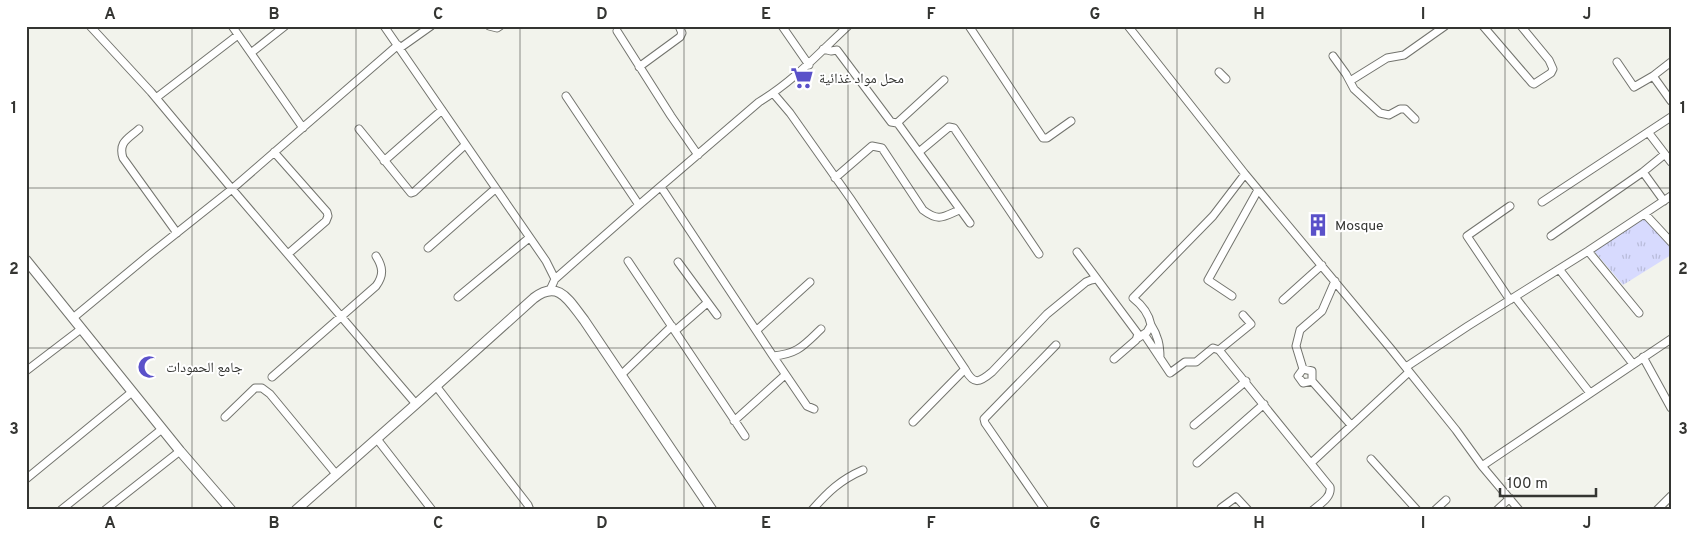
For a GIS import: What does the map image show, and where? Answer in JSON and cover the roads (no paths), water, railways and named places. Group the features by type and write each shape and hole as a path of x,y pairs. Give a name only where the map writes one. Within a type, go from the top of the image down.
{"street":[{"path":"90,26 156,98 416,404"},
{"path":"232,26 303,128"},
{"path":"251,53 285,26"},
{"path":"384,26 552,270 555,279"},
{"path":"73,318 232,189 399,47 432,26"},
{"path":"489,26 498,28 500,26"},
{"path":"639,66 680,36 682,34 679,26"},
{"path":"782,26 809,65"},
{"path":"550,290 555,279 759,102 774,93 809,65 848,26"},
{"path":"969,26 1043,138 1047,138 1071,121"},
{"path":"1128,26 1245,174 1408,370 1482,466 1519,510"},
{"path":"1350,81 1387,58 1404,55 1445,26"},
{"path":"1483,26 1534,84 1551,73 1553,69 1549,60 1521,26"},
{"path":"617,31 698,154"},
{"path":"156,98 238,35"},
{"path":"823,49 837,50 891,122 897,123 970,223"},
{"path":"1333,56 1360,97 1380,113 1389,115 1400,109 1405,109 1415,119"},
{"path":"1617,62 1634,87 1653,76 1671,62"},
{"path":"1219,72 1226,79"},
{"path":"1653,76 1671,102"},
{"path":"897,123 944,80"},
{"path":"774,93 790,113 914,292 968,375 974,380 983,380 1047,314 1086,282 1096,279"},
{"path":"566,96 639,205"},
{"path":"384,161 442,110"},
{"path":"1542,202 1671,117"},
{"path":"919,152 949,127 954,128 1039,254"},
{"path":"139,129 122,144 120,151 122,158 178,232"},
{"path":"359,129 411,193 465,145"},
{"path":"1648,132 1671,162"},
{"path":"835,178 872,146 882,148 923,210 933,217 941,218 960,210"},
{"path":"274,152 327,212 328,216 326,221 288,254"},
{"path":"1551,236 1643,172 1665,154"},
{"path":"1643,172 1664,201"},
{"path":"1160,358 1160,346 1147,314 1141,304 1133,298 1213,216 1245,174"},
{"path":"661,187 785,375 808,406 814,409"},
{"path":"428,248 495,189"},
{"path":"1232,296 1208,280 1258,190"},
{"path":"1311,463 1408,370 1453,336 1588,252 1671,196"},
{"path":"1510,206 1467,236 1513,298 1590,393"},
{"path":"1645,214 1671,242"},
{"path":"458,297 529,238"},
{"path":"1077,252 1138,334 1160,358 1170,373 1185,362 1196,362 1213,348 1219,350 1246,381 1322,476 1331,490 1329,495 1313,510"},
{"path":"1588,252 1638,313"},
{"path":"272,377 342,317 380,280 382,267 376,256"},
{"path":"26,260 180,451 231,510"},
{"path":"628,261 745,436"},
{"path":"678,262 717,316"},
{"path":"1283,300 1322,266"},
{"path":"1560,269 1633,364"},
{"path":"1312,380 1303,384 1298,376 1303,368 1296,346 1300,330 1322,311 1335,281"},
{"path":"757,330 810,282"},
{"path":"296,510 534,298 542,292 550,290 564,295 584,320 712,510"},
{"path":"621,375 673,329 707,303"},
{"path":"1219,350 1251,324 1244,315"},
{"path":"1114,358 1151,326"},
{"path":"26,371 81,329"},
{"path":"773,356 787,355 795,352 822,329"},
{"path":"1482,466 1671,339"},
{"path":"1045,510 985,424 984,419 1056,345"},
{"path":"1643,358 1671,408"},
{"path":"1303,368 1312,371 1312,380 1350,425"},
{"path":"913,422 965,370"},
{"path":"734,421 785,375"},
{"path":"1194,425 1246,381"},
{"path":"436,386 530,510"},
{"path":"225,417 255,388 262,388 270,394 336,474"},
{"path":"26,479 132,392"},
{"path":"1198,463 1264,404"},
{"path":"61,510 162,429"},
{"path":"377,439 432,510"},
{"path":"105,510 180,451"},
{"path":"1371,459 1417,510"},
{"path":"812,510 843,479 863,470"},
{"path":"1657,510 1671,496"},
{"path":"1221,508 1236,497 1248,510"},
{"path":"1497,510 1510,498"},
{"path":"1436,510 1446,500"}],"place":[{"name":"محل مواد غذائية","path":"802,78"},
{"name":"Mosque","path":"1318,225"},
{"name":"جامع الحمودات","path":"149,367"}]}
